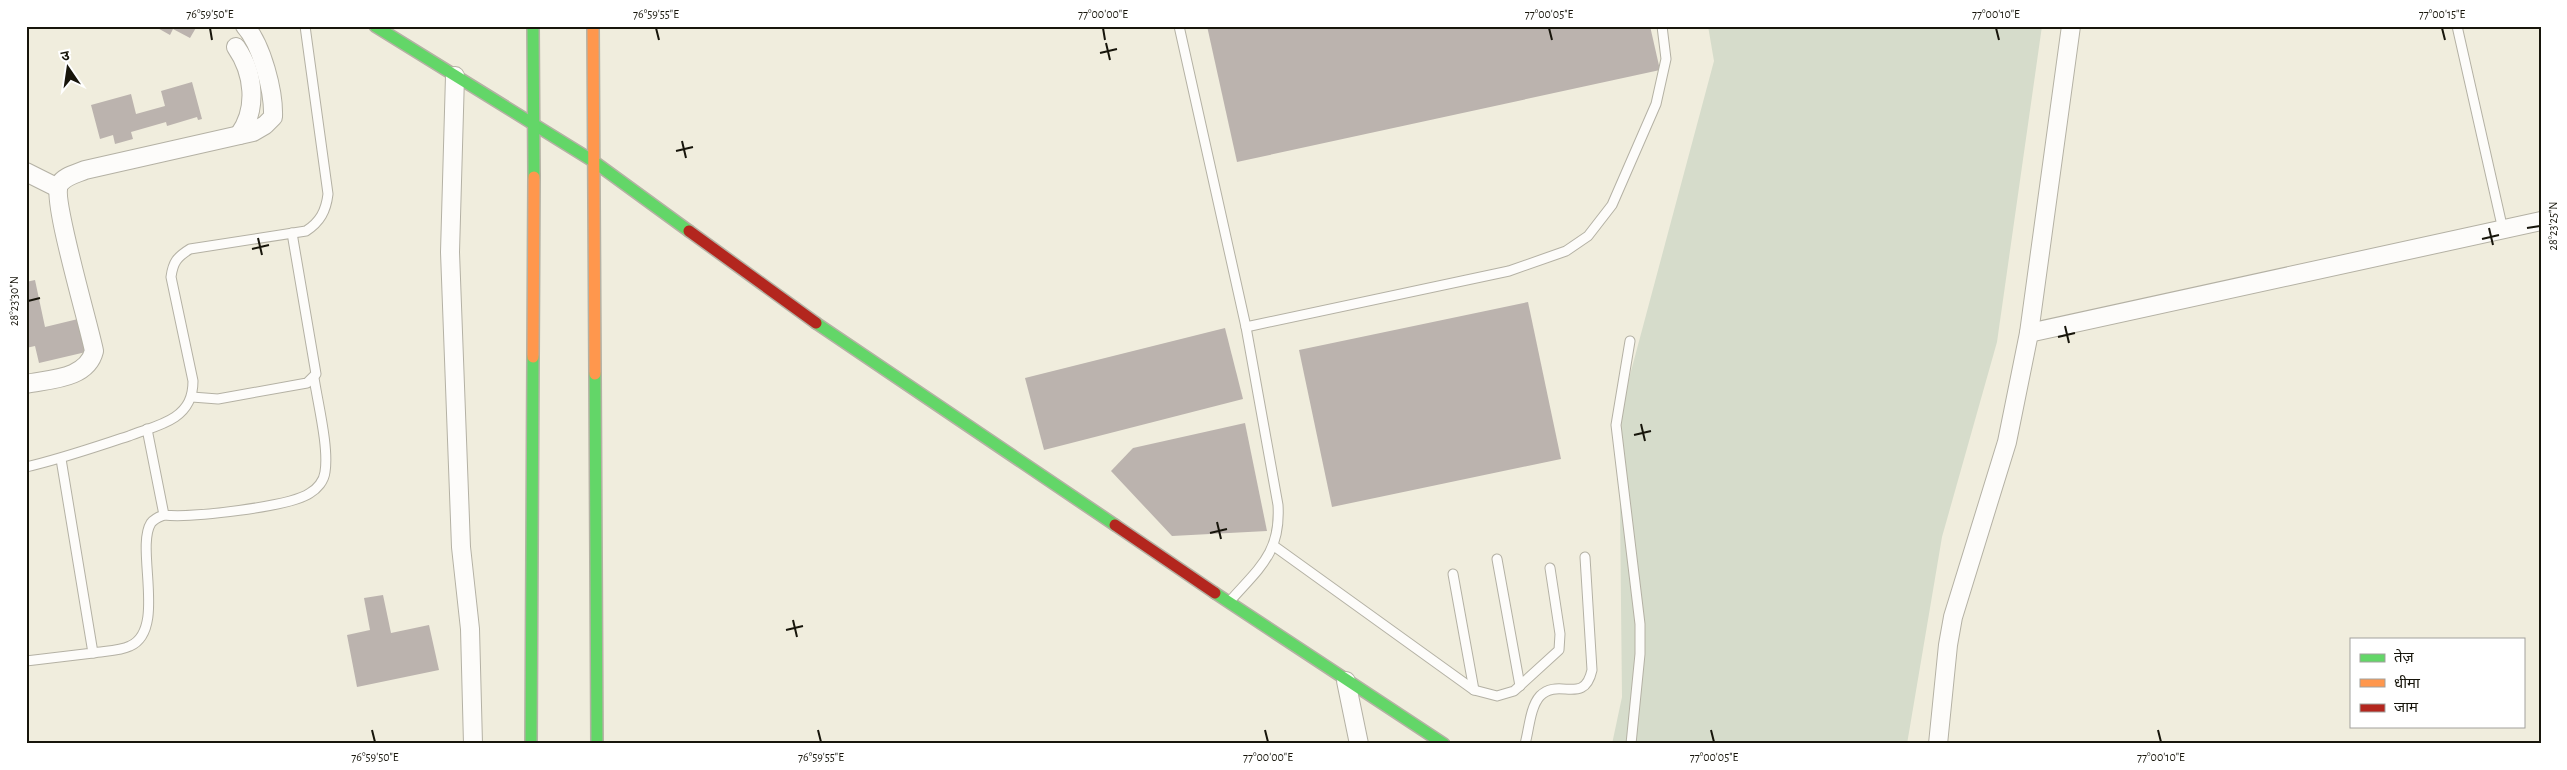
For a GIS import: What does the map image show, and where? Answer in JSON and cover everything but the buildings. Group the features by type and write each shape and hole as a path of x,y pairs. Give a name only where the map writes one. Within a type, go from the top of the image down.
{"street":[{"path":"26,384 81,372 92,361 94,351 60,212 58,188 65,178 85,170 253,132 265,125 272,117 271,94 257,46 245,26"},
{"path":"375,26 593,161 788,304 1346,681 1444,744"},
{"path":"531,744 533,26"},
{"path":"592,26 597,744"},
{"path":"1938,744 1948,645 1953,616 2007,442 2029,333 2071,26"},
{"path":"236,47 246,65 252,94 248,118 238,135"},
{"path":"454,76 451,262 461,547 470,629 473,744"},
{"path":"26,172 58,188"},
{"path":"2029,333 2541,221"},
{"path":"1346,681 1359,744"}],"lane":[{"path":"26,467 61,459 174,418 192,398 193,381 171,277 173,263 180,255 190,250 306,231 316,225 325,209 328,194 305,26"},
{"path":"1179,26 1246,327 1278,505 1278,535 1274,546 1230,601"},
{"path":"1246,327 1509,271 1566,251 1588,236 1612,204 1656,104 1666,59 1662,26"},
{"path":"2456,26 2503,230"},
{"path":"26,661 92,653 130,646 138,640 145,629 149,593 148,533 151,523 156,518 164,515 180,517 206,515 298,499 319,486 325,474 325,456 314,378 317,370 292,233"},
{"path":"1630,341 1616,425 1640,624 1640,654 1631,744"},
{"path":"192,398 218,400 307,383 314,378"},
{"path":"147,429 164,515"},
{"path":"61,459 92,653"},
{"path":"1274,546 1474,690 1497,696 1514,691 1559,650 1560,634 1550,568"},
{"path":"1525,744 1534,706 1539,697 1547,691 1576,690 1585,687 1590,681 1592,670 1585,557"},
{"path":"1497,559 1520,686"},
{"path":"1453,574 1474,690"}],"green space":[{"path":"1708,26 2042,26 1997,342 1942,537 1907,744 1612,744 1622,697 1619,416 1714,61"}],"traffic: fast":[{"path":"375,26 593,161 689,231"},
{"path":"533,26 534,177"},
{"path":"816,323 1115,525"},
{"path":"531,744 533,357"},
{"path":"595,374 597,744"},
{"path":"1215,593 1444,744"}],"traffic: slow":[{"path":"593,26 595,374"},
{"path":"533,357 534,177"}],"traffic: jam":[{"path":"689,231 816,323"},
{"path":"1115,525 1215,593"}]}
